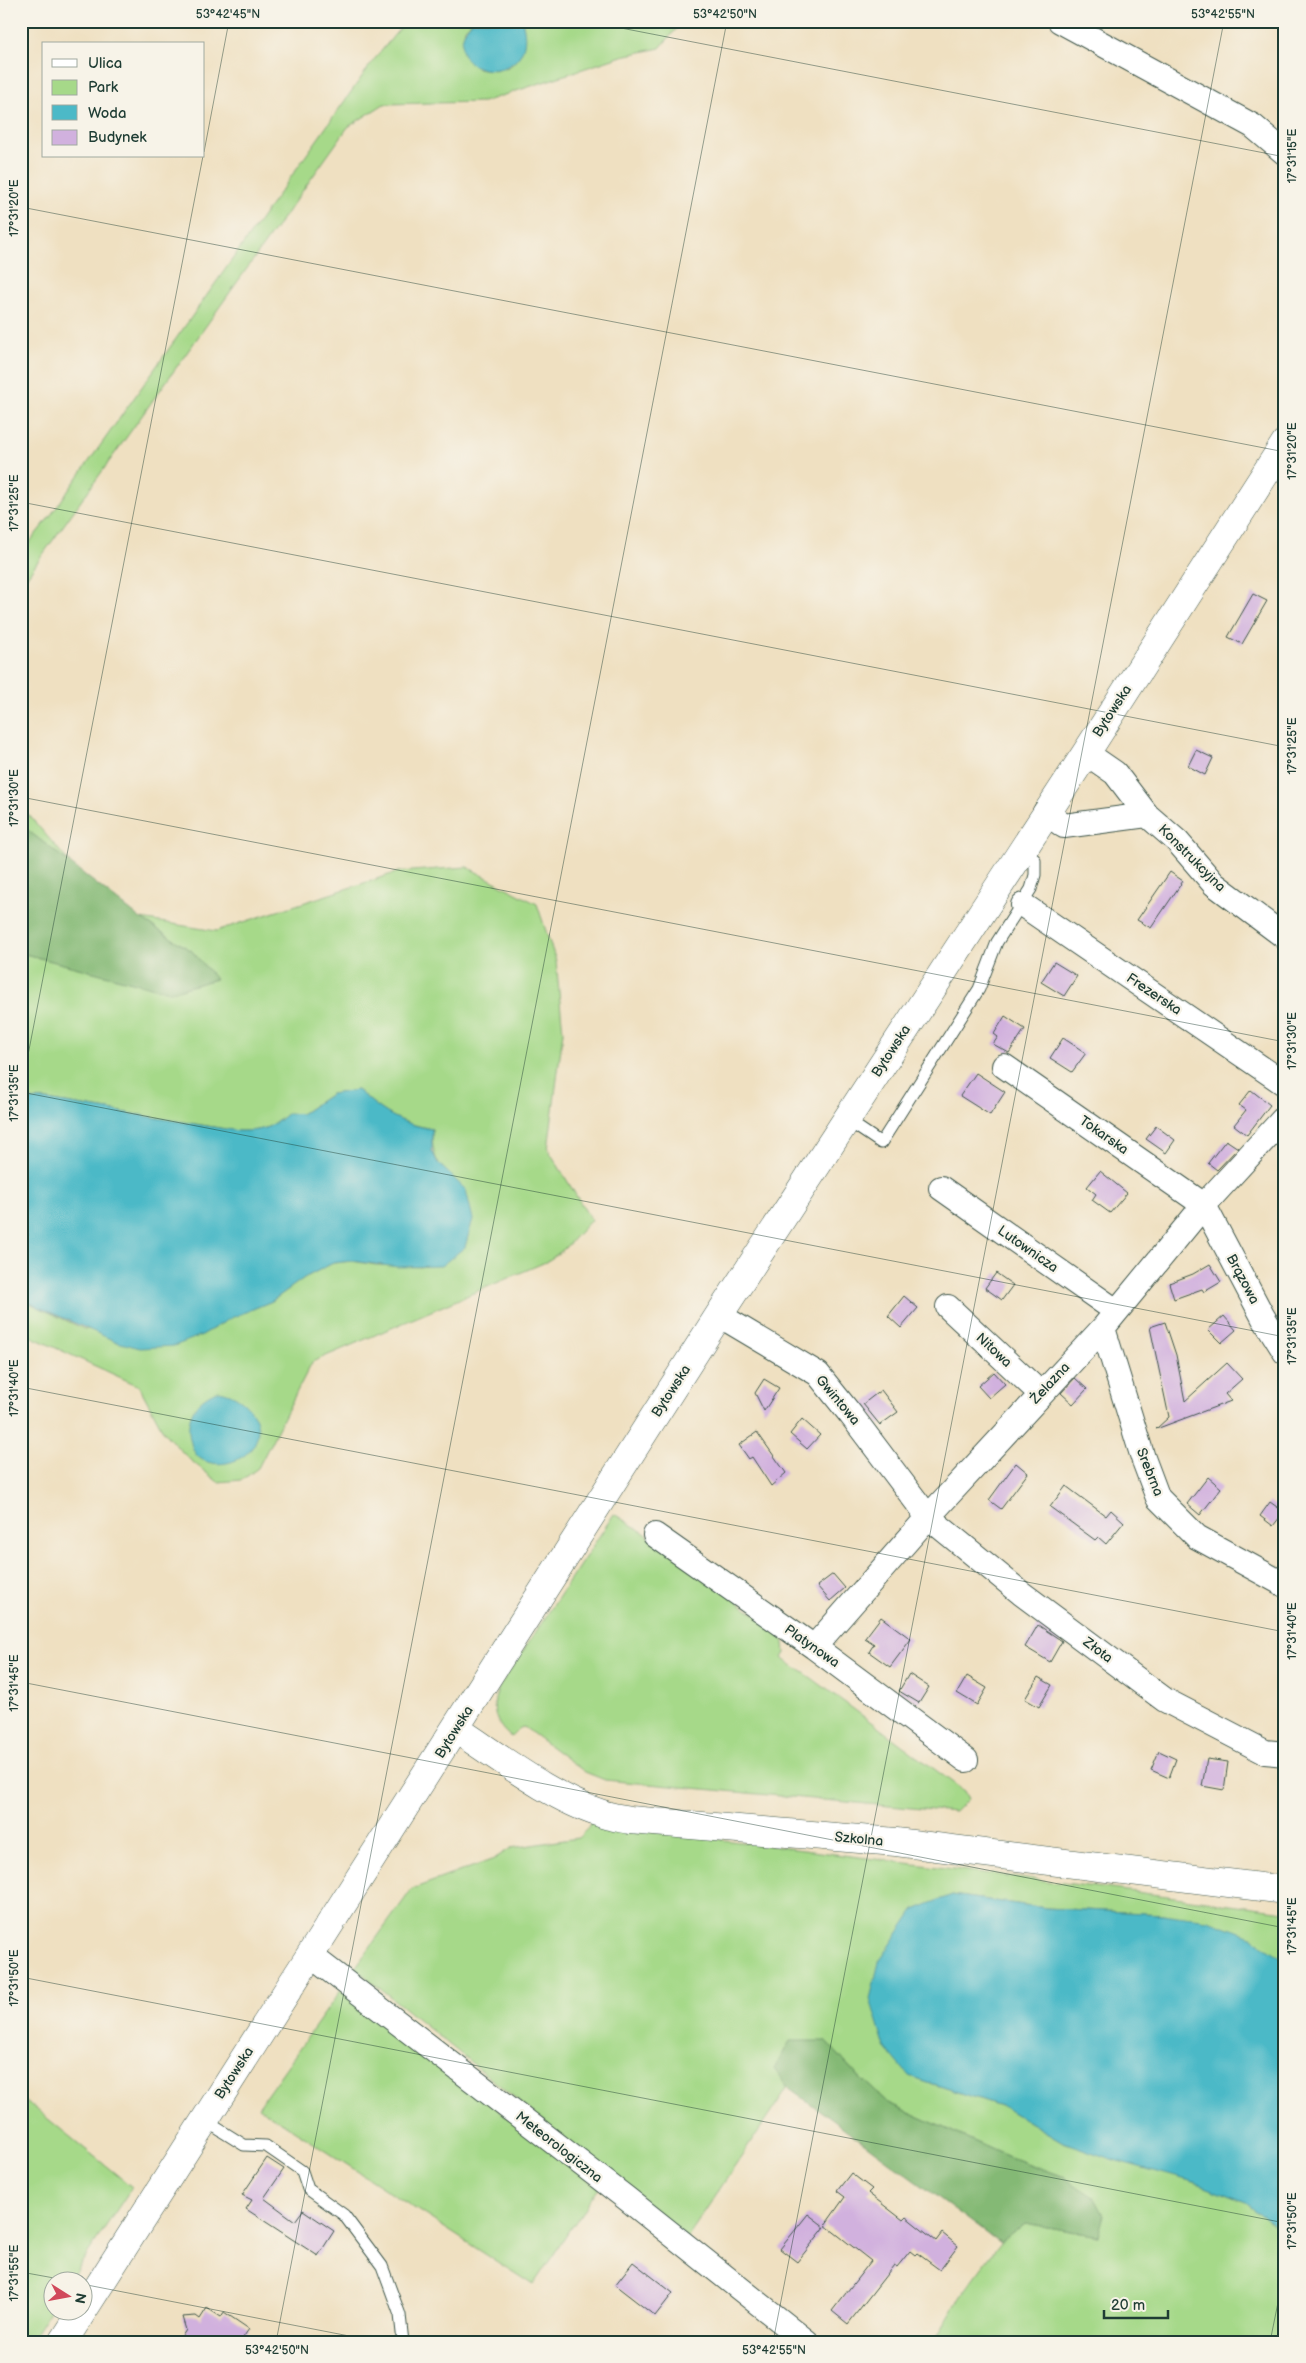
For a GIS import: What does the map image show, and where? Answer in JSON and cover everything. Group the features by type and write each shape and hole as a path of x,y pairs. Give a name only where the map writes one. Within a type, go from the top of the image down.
{"main road":[{"name":"Bytowska","path":"63,2342 719,1315 1045,812 1086,753 1285,443"},
{"name":"Szkolna","path":"456,1729 541,1784 570,1800 599,1813 630,1820 896,1842 1285,1890"}],"street":[{"path":"1060,21 1253,126 1285,154"},
{"name":"Konstrukcyjna","path":"1086,753 1116,773 1147,815 1177,841 1214,884 1285,937"},
{"path":"1045,812 1064,826 1147,815"},
{"name":"Frezerska","path":"1023,905 1285,1084"},
{"name":"Tokarska","path":"1004,1066 1204,1205"},
{"name":"Żelazna","path":"814,1646 928,1517 1109,1319 1204,1205 1285,1117"},
{"name":"Lutownicza","path":"941,1188 1109,1319"},
{"name":"Brązowa","path":"1204,1205 1255,1303 1285,1352"},
{"name":"Nitowa","path":"948,1307 1040,1393"},
{"name":"Gwintowa","path":"719,1315 818,1374 852,1415 928,1517"},
{"name":"Srebrna","path":"1109,1319 1143,1458 1158,1498 1196,1537 1285,1585"},
{"name":"Złota","path":"928,1517 1021,1593 1165,1700 1265,1752 1285,1754"},
{"name":"Platynowa","path":"655,1535 814,1646 966,1760"},
{"name":"Meteorologiczna","path":"310,1955 626,2198 807,2342"}],"lane":[{"path":"847,1120 882,1143 979,989 997,942 1023,905 1031,889 1035,875 1035,860 1022,849"},
{"path":"204,2120 244,2145 266,2146 302,2171 308,2189 344,2215 382,2266 400,2315 403,2342"}],"green space":[{"path":"406,21 473,21 465,28 462,44 477,68 493,70 507,68 516,60 522,44 524,30 522,21 683,21 660,48 622,56 483,102 384,104 348,127 21,585 21,553 51,515 373,61"},
{"path":"21,806 71,864 21,825"},
{"path":"21,825 141,919 192,951 216,979 170,992 21,953"},
{"path":"467,867 537,904 556,961 563,1032 548,1149 591,1220 564,1249 548,1261 312,1362 258,1468 242,1480 218,1482 189,1459 165,1434 139,1386 21,1332 21,1299 84,1329 202,1335 231,1318 272,1301 304,1278 333,1263 352,1261 376,1265 421,1267 466,1190 439,1164 432,1141 432,1129 392,1116 357,1090 331,1094 301,1114 288,1113 276,1123 265,1128 247,1131 47,1100 21,1099 21,953 171,992 215,979 192,951 141,919 216,931 398,872"},
{"path":"614,1514 646,1534 783,1635 785,1653 782,1658 964,1791 968,1799 955,1812 605,1780 585,1772 524,1727 520,1728 511,1737 505,1732 495,1714 496,1694 499,1687"},
{"path":"590,1823 1285,1911 1285,1960 1251,1936 1163,1914 1046,1908 952,1895 909,2076 1004,2107 1063,2142 1194,2182 1246,2202 1285,2235 1285,2342 933,2342 961,2296 1000,2243 1025,2223 1098,2236 1062,2176 1007,2156 888,2103 853,2071 826,2041 775,2069 788,2087 687,2238 355,1968 412,1889 494,1859 511,1848 578,1838 588,1828"},
{"path":"341,1990 599,2187 533,2285 258,2107"},
{"path":"790,2041 826,2041 853,2071 888,2103 1007,2156 1062,2176 1095,2198 1104,2215 1098,2236 1025,2223 1000,2243 788,2087 774,2069"},
{"path":"21,2097 132,2187 77,2270 42,2270 42,2320 44,2320 30,2342 21,2342"}],"water":[{"path":"473,21 522,21 525,41 520,56 510,65 497,69 483,69 472,64 464,54 462,41 466,30"},
{"path":"357,1090 392,1116 420,1127 432,1129 432,1151 438,1163 466,1190 473,1219 465,1247 441,1266 398,1267 352,1261 333,1263 304,1278 272,1301 231,1318 202,1335 174,1346 140,1348 117,1342 21,1299 21,1099 47,1100 247,1131 265,1128 276,1123 288,1113 301,1114 331,1094"},
{"path":"217,1391 233,1395 247,1406 253,1413 258,1428 254,1445 249,1451 235,1461 217,1464 201,1459 196,1454 191,1443 189,1426 190,1418 197,1405"},
{"path":"952,1895 1046,1908 1163,1914 1208,1920 1251,1936 1285,1960 1285,2235 1246,2202 1194,2182 1114,2160 1063,2142 1004,2107 909,2076 885,2047 870,1999 879,1962 914,1910"}],"building":[{"path":"1253,594 1267,601 1242,644 1228,637"},
{"path":"1196,750 1213,758 1205,775 1188,766"},
{"path":"1170,872 1183,881 1151,928 1137,920"},
{"path":"1054,962 1077,976 1064,996 1041,982"},
{"path":"1005,1016 1025,1029 1009,1053 993,1044 998,1037 994,1034"},
{"path":"1063,1038 1086,1053 1072,1072 1050,1058"},
{"path":"976,1073 1005,1092 990,1115 960,1096"},
{"path":"1251,1090 1270,1105 1247,1135 1234,1125 1246,1110 1239,1105"},
{"path":"1156,1126 1175,1140 1166,1153 1146,1139"},
{"path":"1226,1140 1238,1148 1217,1170 1208,1163"},
{"path":"1100,1171 1127,1193 1110,1213 1092,1200 1096,1194 1087,1187"},
{"path":"1210,1264 1221,1282 1204,1292 1202,1289 1174,1299 1169,1283 1193,1274"},
{"path":"996,1273 1013,1285 1002,1300 985,1288"},
{"path":"904,1296 918,1308 901,1328 888,1316"},
{"path":"1224,1316 1236,1330 1221,1343 1208,1330"},
{"path":"1165,1322 1176,1355 1185,1401 1227,1363 1242,1379 1225,1394 1231,1401 1156,1429 1169,1417 1150,1327"},
{"path":"994,1372 1005,1384 989,1398 978,1386"},
{"path":"1075,1378 1087,1389 1073,1404 1061,1393"},
{"path":"764,1379 779,1388 764,1411 755,1393"},
{"path":"881,1390 898,1412 880,1425 863,1404"},
{"path":"802,1419 820,1435 807,1449 790,1434"},
{"path":"757,1432 786,1473 771,1486 752,1457 749,1459 739,1445"},
{"path":"1016,1463 1028,1473 1001,1509 989,1500"},
{"path":"1208,1477 1221,1488 1200,1515 1187,1504"},
{"path":"1066,1486 1106,1516 1111,1510 1124,1522 1106,1544 1098,1537 1095,1540 1050,1507"},
{"path":"1270,1502 1284,1512 1273,1526 1260,1516"},
{"path":"833,1574 845,1588 830,1601 817,1586"},
{"path":"881,1617 911,1639 890,1667 869,1652 874,1644 865,1638"},
{"path":"1038,1625 1062,1641 1050,1662 1025,1647"},
{"path":"909,1674 929,1687 919,1703 899,1691"},
{"path":"967,1676 987,1688 977,1705 957,1693"},
{"path":"1038,1677 1052,1685 1039,1707 1025,1699"},
{"path":"1159,1751 1176,1759 1169,1778 1151,1770"},
{"path":"1207,1759 1228,1762 1224,1790 1202,1786"},
{"path":"267,2158 284,2169 264,2198 295,2221 303,2210 334,2231 318,2256 246,2209 252,2200 242,2195"},
{"path":"851,2173 872,2189 868,2193 903,2220 906,2217 936,2241 942,2233 958,2246 940,2270 917,2253 915,2255 910,2251 897,2267 894,2265 848,2324 832,2311 871,2261 825,2225 845,2197 837,2191"},
{"path":"808,2214 825,2227 797,2262 780,2249"},
{"path":"633,2262 673,2293 655,2316 615,2285"},
{"path":"207,2308 221,2317 224,2312 249,2329 240,2342 178,2342 186,2330 182,2317 196,2316 200,2319"}]}
